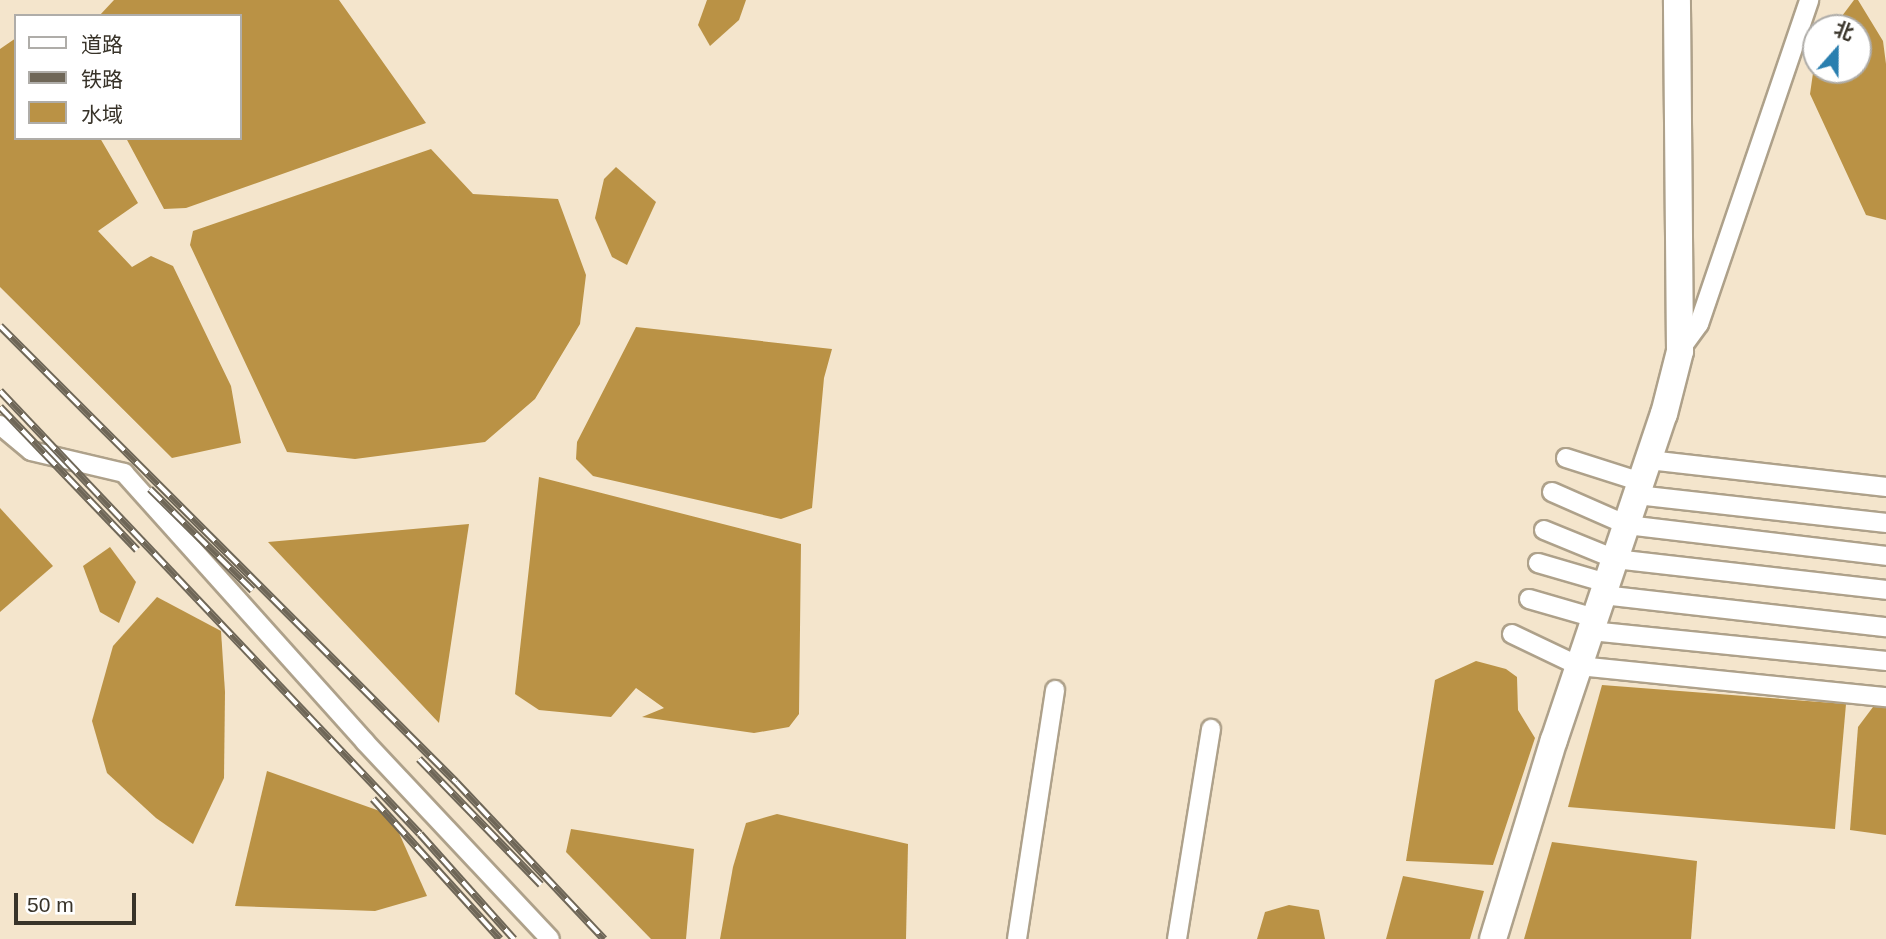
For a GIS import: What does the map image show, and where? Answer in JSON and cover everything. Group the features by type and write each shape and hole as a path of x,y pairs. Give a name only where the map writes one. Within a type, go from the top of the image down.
{"main road":[{"path":"1493,939 1579,666 1664,414 1680,351 1678,0"}],"street":[{"path":"1680,351 1699,324 1809,0"},
{"path":"0,425 32,451 124,472 365,742 550,939"},
{"path":"1566,458 1642,479 1886,523"},
{"path":"1642,479 1886,488"},
{"path":"1552,492 1627,525 1886,556"},
{"path":"1544,530 1602,597 1886,627"},
{"path":"1538,562 1602,597 1886,661"},
{"path":"1530,599 1886,590"},
{"path":"1512,634 1579,666 1886,697"},
{"path":"1017,939 1055,690"},
{"path":"1177,939 1211,729"}],"water":[{"path":"114,0 339,0 426,123 186,208 164,209 127,140 242,140 242,14 101,14"},
{"path":"707,0 746,0 739,20 710,46 698,25"},
{"path":"1854,0 1858,0 1867,14 1844,14"},
{"path":"1872,23 1883,41 1886,64 1886,220 1866,215 1810,94 1811,84 1872,84"},
{"path":"14,39 14,140 101,140 138,203 98,231 132,267 151,256 173,266 231,386 241,443 172,458 0,287 0,49"},
{"path":"431,149 473,194 558,199 586,275 580,324 535,399 485,442 355,459 287,452 190,245 193,231"},
{"path":"616,167 656,202 627,265 612,257 595,218 604,179"},
{"path":"636,327 832,349 824,378 812,508 781,519 593,476 576,459 577,442"},
{"path":"539,477 801,544 799,714 789,727 754,733 642,717 664,708 636,688 611,717 539,710 515,694"},
{"path":"0,508 53,566 0,612"},
{"path":"469,524 439,723 268,542"},
{"path":"110,547 136,582 119,623 100,612 83,566"},
{"path":"157,597 221,631 225,692 224,778 193,844 156,818 107,773 92,721 113,646"},
{"path":"1476,661 1506,669 1517,677 1518,710 1535,738 1493,865 1406,861 1435,680"},
{"path":"1602,685 1846,704 1835,829 1568,807"},
{"path":"1876,703 1886,705 1886,835 1850,830 1858,727"},
{"path":"267,771 391,815 427,896 375,911 235,906"},
{"path":"777,814 908,844 906,939 720,939 733,867 746,823"},
{"path":"571,829 694,849 686,939 651,939 566,852"},
{"path":"1552,842 1697,861 1691,939 1524,939"},
{"path":"1403,876 1484,891 1470,939 1386,939"},
{"path":"1289,905 1319,910 1325,939 1257,939 1265,912"}],"railway":[{"path":"0,326 456,782 604,939"},
{"path":"0,391 420,834 514,939"},
{"path":"0,407 137,550"},
{"path":"150,489 252,590"},
{"path":"419,759 541,885"},
{"path":"373,799 500,939"}]}
